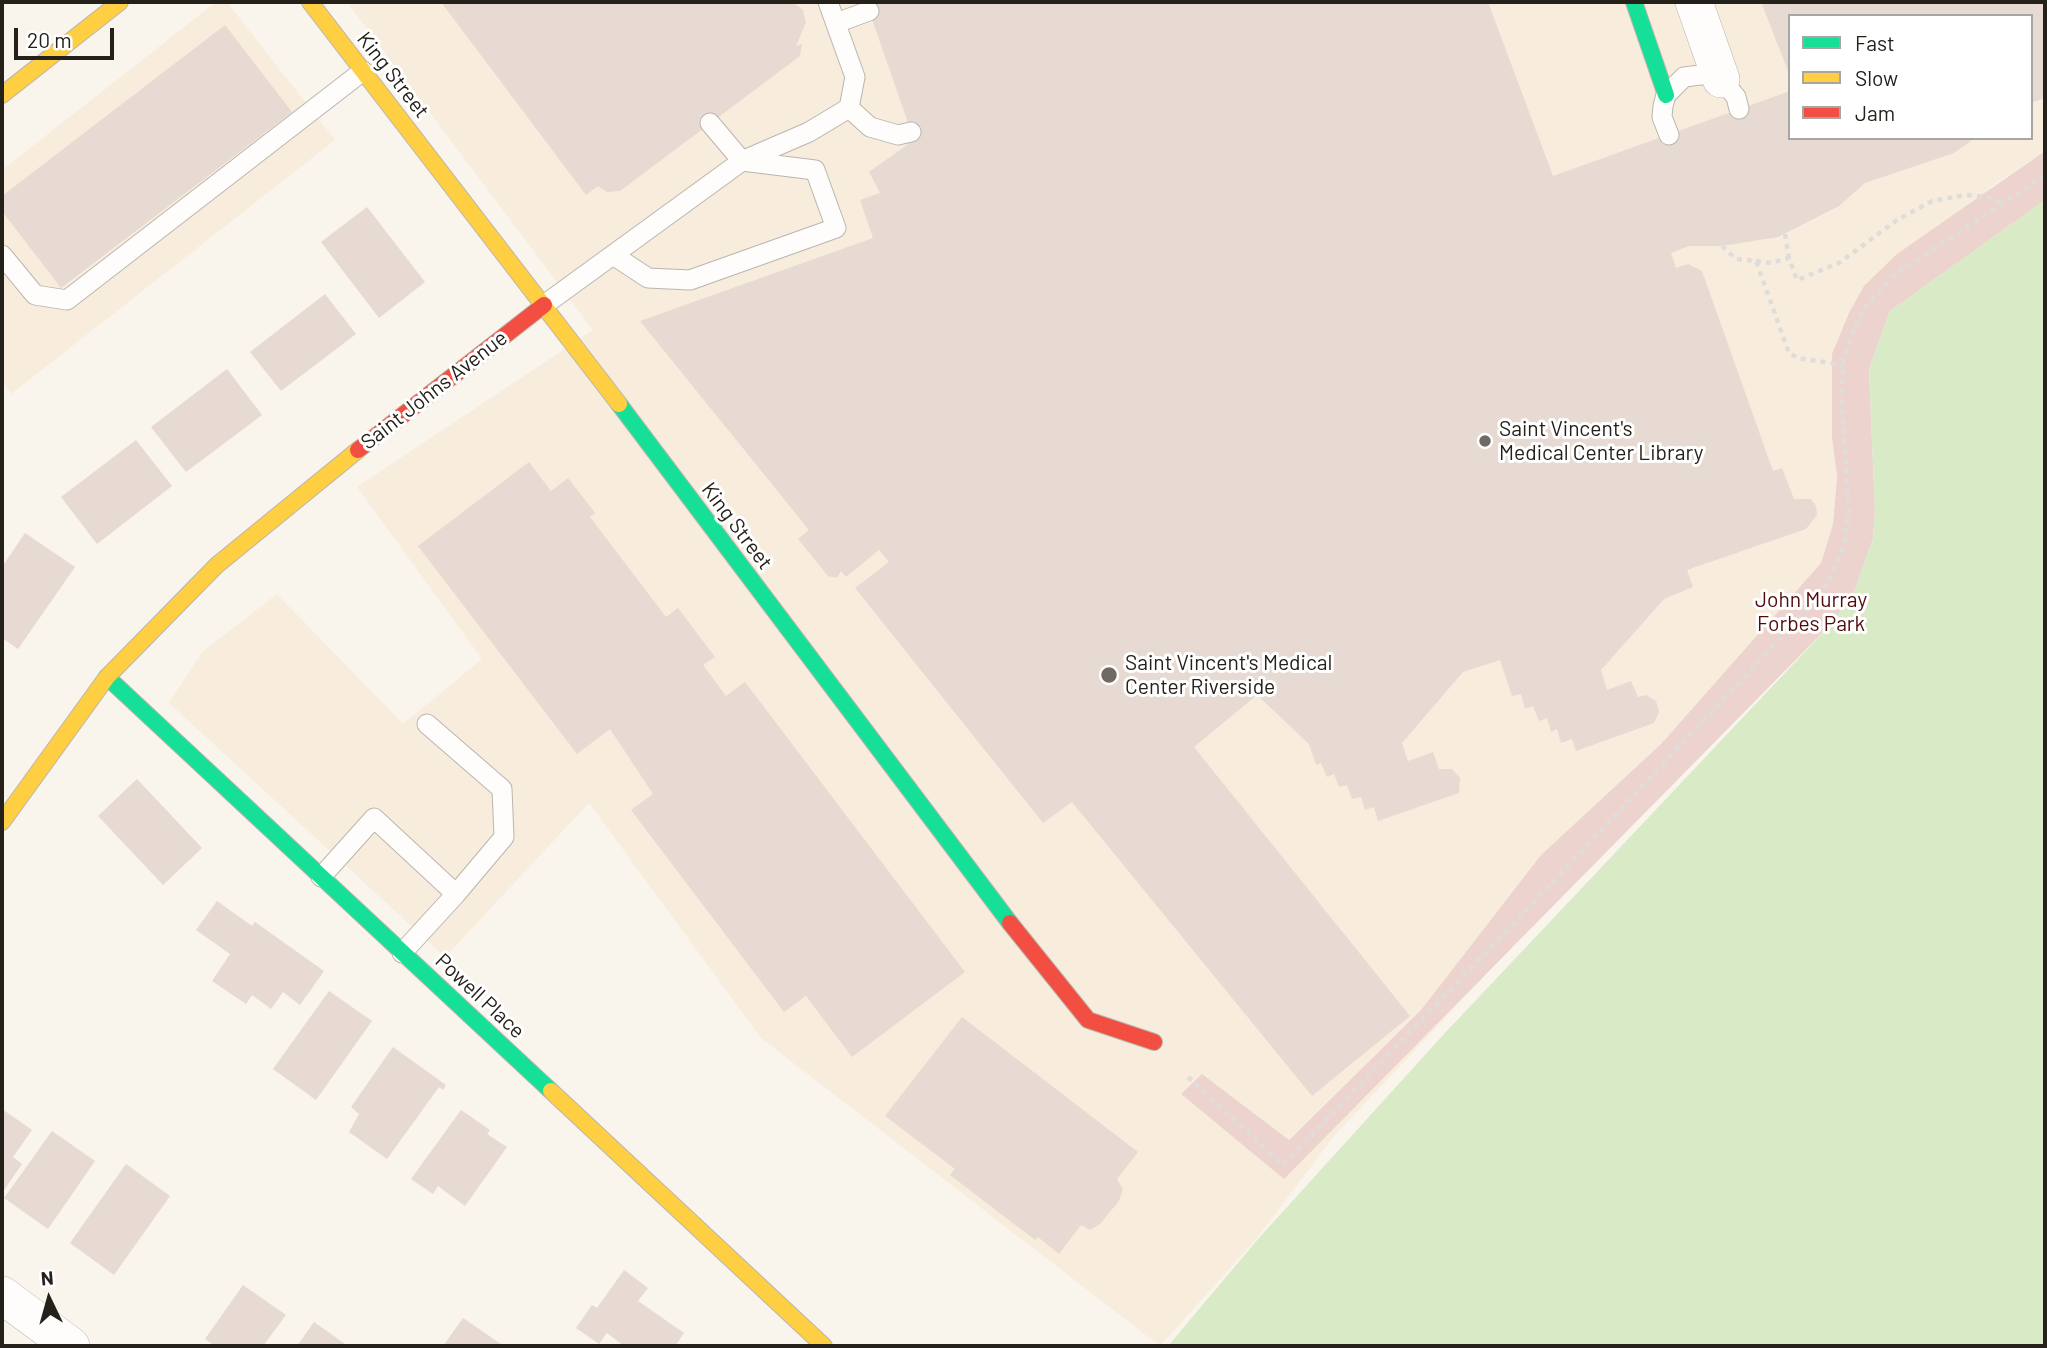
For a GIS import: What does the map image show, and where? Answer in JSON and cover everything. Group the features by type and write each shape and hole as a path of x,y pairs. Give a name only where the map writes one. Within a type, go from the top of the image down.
{"street":[{"path":"2,96 120,2"},
{"name":"King Street","path":"310,2 544,305 1051,977 1088,1020 1154,1042"},
{"path":"1634,2 1666,95"},
{"path":"1694,2 1730,94"},
{"name":"Saint Johns Avenue","path":"2,822 107,677 217,565 270,519 544,305"},
{"name":"Powell Place","path":"107,677 824,1346"},
{"path":"2,1294 71,1346"}],"lane":[{"path":"828,2 855,77 849,108 870,127 898,135 911,132"},
{"path":"836,23 869,11"},
{"path":"2,255 35,295 67,300 363,71"},
{"path":"1668,135 1662,117 1666,95 1684,77 1709,74 1730,94"},
{"name":"Saint Johns Avenue","path":"544,305 742,161 809,132 849,108"},
{"path":"613,255 648,278 690,280 836,228 815,170 742,161 710,123"},
{"path":"402,953 504,837 502,789 427,724"},
{"path":"321,877 374,818 456,894"}],"path":[{"path":"1188,1077 1283,1165 1810,607 1828,582 1844,546 1849,511 1841,396 1844,365 1856,324 1869,302 1898,273 2045,176"},
{"path":"1785,234 1789,258 1797,280 1839,263 1897,220 1932,201 1966,195 1987,197 2004,203"},
{"path":"1722,246 1736,260 1770,263 1789,258"},
{"path":"1756,261 1788,353 1798,358 1844,365"}],"shaded area":[{"path":"216,2 227,2 335,140 11,394 2,381 2,170"},
{"name":"Saint Vincent's Medical Center Riverside","path":"347,2 2045,2 2045,151 1991,187 1832,354 1832,438 1837,477 1833,524 1821,563 1661,744 1541,855 1421,1010 1288,1140 1202,1075 1181,1094 1284,1178 1562,894 1334,1136 1257,1238 1160,1346 761,1038 589,803 445,957 169,703 202,652 277,594 403,724 482,659 357,487 593,330"},
{"path":"2045,200 2045,1346 1168,1346 1259,1238 1444,1034 1835,620 1855,589 1873,539 1875,511 1869,369 1890,311"}],"green space":[{"name":"John Murray Forbes Park","path":"2045,151 2045,200 1890,311 1869,369 1875,511 1873,539 1855,589 1835,620 1284,1179 1181,1094 1202,1074 1289,1140 1421,1010 1541,855 1661,744 1821,563 1833,524 1837,477 1832,438 1832,354 1864,286 1897,254"}],"building":[{"path":"441,2 792,2 803,10 806,22 796,46 802,44 800,56 620,191 607,192 598,186 586,195"},
{"path":"866,2 1488,2 1553,176 1788,92 1788,140 1972,140 1954,153 1865,183 1839,206 1778,237 1722,246 1689,246 1671,253 1676,268 1688,264 1702,271 1773,471 1782,468 1794,499 1811,499 1816,506 1817,515 1806,529 1687,570 1693,587 1664,599 1601,670 1607,690 1631,681 1638,697 1646,695 1656,701 1659,712 1654,723 1576,751 1572,739 1561,743 1557,729 1551,732 1547,718 1539,721 1533,706 1525,709 1521,694 1512,696 1500,660 1463,672 1402,743 1408,761 1433,752 1439,769 1452,769 1460,778 1459,793 1378,821 1374,807 1365,810 1361,797 1352,799 1347,785 1339,787 1334,774 1327,777 1321,763 1316,765 1309,744 1257,695 1194,747 1410,1016 1312,1096 1072,802 1043,823 855,588 889,562 879,550 846,577 841,571 837,578 828,576 798,539 809,530 640,321 873,238 860,200 880,193 869,172 914,140"},
{"path":"1761,2 2045,2 2045,98 2033,102 2033,14 1788,14 1788,71"},
{"path":"225,25 292,112 61,288 2,211 2,196"},
{"path":"367,207 425,282 379,318 321,242"},
{"path":"325,294 356,334 281,391 250,352"},
{"path":"227,369 262,415 186,472 151,427"},
{"path":"136,440 172,486 97,544 61,497"},
{"path":"529,462 551,491 568,478 595,513 590,517 666,617 678,608 715,657 703,665 726,696 745,682 965,972 852,1057 806,996 784,1012 631,810 653,794 610,729 577,754 418,546"},
{"path":"25,533 75,567 18,649 2,638 2,567"},
{"path":"137,779 202,848 163,885 98,816"},
{"path":"217,901 252,926 255,922 324,971 300,1005 283,992 271,1009 252,995 246,1004 212,981 230,954 196,930"},
{"path":"329,991 372,1021 316,1100 273,1069"},
{"path":"962,1017 1138,1152 1117,1179 1123,1189 1119,1201 1100,1224 1090,1230 1081,1225 1059,1254 1038,1237 1035,1240 950,1175 955,1169 885,1116"},
{"path":"393,1047 446,1085 443,1090 439,1087 387,1159 349,1132 359,1114 351,1107"},
{"path":"2,1109 32,1130 13,1157 22,1164 2,1193"},
{"path":"461,1110 490,1130 487,1134 507,1147 465,1206 438,1186 433,1194 411,1179"},
{"path":"52,1131 95,1161 48,1229 4,1198"},
{"path":"126,1164 170,1196 114,1275 70,1243"},
{"path":"624,1270 648,1288 638,1301 684,1333 675,1346 624,1346 607,1333 599,1344 576,1328 592,1305 597,1308"},
{"path":"243,1285 286,1315 263,1346 215,1346 205,1339"},
{"path":"463,1318 504,1346 443,1346"},
{"path":"314,1322 348,1346 297,1346"}],"traffic: fast":[{"path":"1634,2 1666,95"},
{"path":"619,404 1010,923"},
{"path":"107,677 551,1091"}],"traffic: slow":[{"path":"2,95 120,2"},
{"path":"310,2 619,404"},
{"path":"2,822 107,677 217,565 358,450"},
{"path":"551,1091 824,1346"}],"traffic: jam":[{"path":"358,450 544,305"},
{"path":"1010,923 1088,1020 1154,1042"}],"place":[{"name":"Saint Vincent's Medical Center Library","path":"1485,441"},
{"name":"Saint Vincent's Medical Center Riverside","path":"1109,675"}]}
